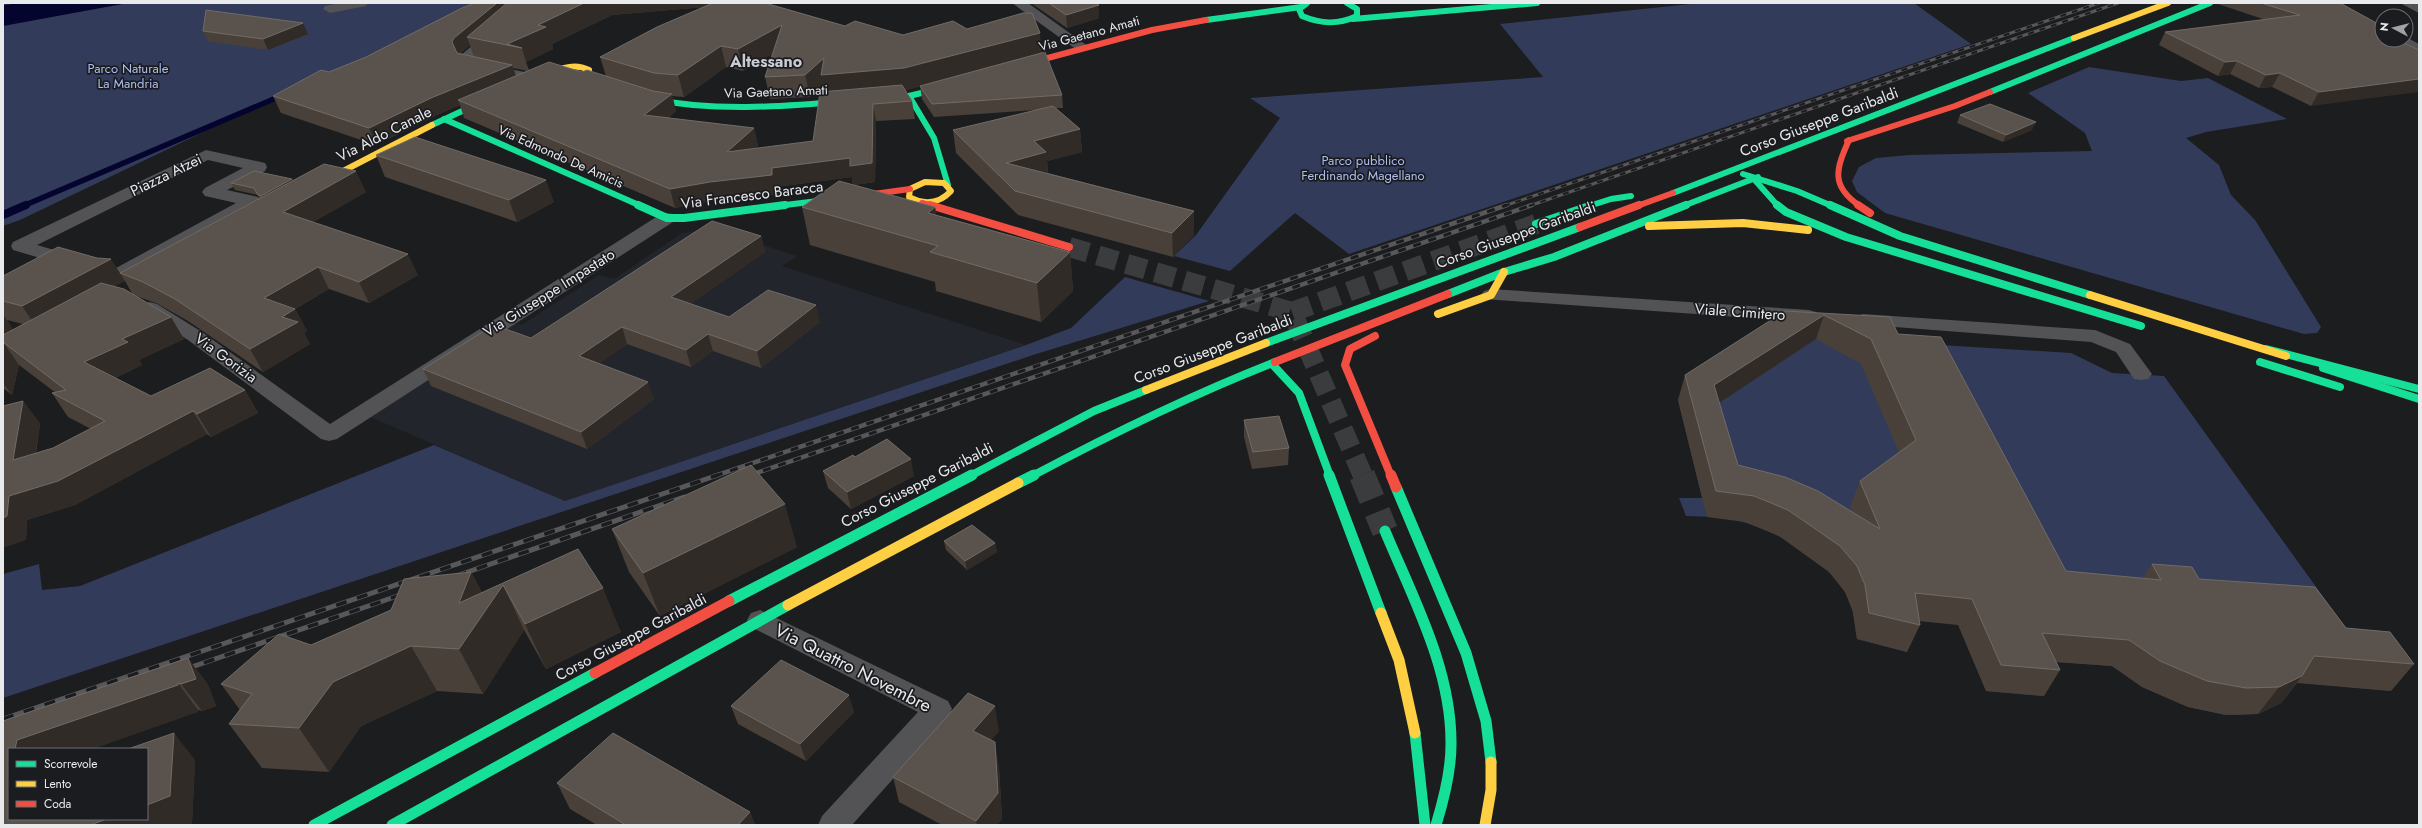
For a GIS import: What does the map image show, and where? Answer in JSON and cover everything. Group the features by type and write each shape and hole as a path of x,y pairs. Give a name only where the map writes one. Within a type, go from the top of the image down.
{"main road":[{"path":"1294,21 1339,23 1353,19 1537,3"},
{"name":"Corso Giuseppe Garibaldi","path":"314,825 805,560 1094,411 1252,348 1735,170 2041,50 2168,3"},
{"name":"Corso Giuseppe Garibaldi","path":"1834,146 1955,106 2210,3"},
{"path":"1350,4 1393,12 1424,13"},
{"path":"1350,4 1359,12 1353,19"},
{"path":"1304,5 1300,13 1302,16 1313,21"},
{"name":"Via Gaetano Amati","path":"1009,69 1152,30 1304,5"},
{"name":"Via Gaetano Amati","path":"1228,17 1280,20"},
{"path":"532,84 559,77 573,66 587,67 589,71"},
{"name":"Via Gaetano Amati","path":"635,95 658,102 720,106 784,107 909,96 956,84"},
{"path":"909,96 924,114 943,160 948,185 951,191 946,198 936,202 922,203"},
{"name":"Via Aldo Canale","path":"311,188 444,119 494,97"},
{"name":"Via Edmondo De Amicis","path":"444,119 667,218"},
{"path":"1849,140 1837,164 1835,175 1842,193 1854,204 1878,218 1954,253"},
{"path":"925,182 943,160"},
{"path":"1735,170 1754,178 1797,191 1874,226 1954,253 2266,349 2419,398"},
{"name":"Corso Giuseppe Garibaldi","path":"392,825 760,620 1106,435 1197,393 1273,365 1504,272 1554,256 1768,172"},
{"path":"1754,178 1774,204 1808,223 1846,237 2148,328"},
{"path":"925,182 938,182 948,185"},
{"name":"Via Francesco Baracca","path":"667,218 684,218 864,196 909,193 925,182"},
{"path":"1536,224 1611,199 1686,187"},
{"path":"909,193 922,203 966,214 1069,247"},
{"path":"946,198 966,214"},
{"path":"1630,227 1743,222 1798,228 1846,237"},
{"path":"1426,318 1491,295 1504,272"},
{"path":"1384,333 1353,346 1345,358 1345,365 1477,679 1492,749 1489,811 1485,825"},
{"path":"2266,349 2419,389"},
{"path":"2253,360 2351,390"},
{"path":"1273,365 1299,393 1399,660 1418,749 1425,825"},
{"path":"1385,531 1440,672 1451,732 1445,797 1436,825"}],"street":[{"path":"330,9 361,3"},
{"path":"531,3 466,58 468,65 532,84"},
{"path":"1019,3 1082,48"},
{"path":"2407,3 2419,9"},
{"name":"Piazza Atzei","path":"206,155 259,167 211,192 252,201 118,275 20,246 206,155"},
{"name":"Via Giuseppe Impastato","path":"329,434 667,218"},
{"name":"Viale Cimitero","path":"1491,295 2095,336 2123,348 2141,374"},
{"name":"Via Gorizia","path":"133,302 146,306 195,336 329,434"},
{"name":"Via Quattro Novembre","path":"760,620 938,709 833,825"}],"shaded area":[{"path":"22,3 128,3 3,26 3,5"},
{"path":"721,228 726,233 797,256 782,266 1026,345 565,501 368,416 512,324 523,324 599,275 614,279 682,233"}],"green space":[{"name":"Parco Naturale La Mandria","path":"3,3 516,3 241,114 20,220 3,226"},
{"name":"Parco pubblico Ferdinando Magellano","path":"1700,3 1914,3 1971,44 1349,254 1295,213 1230,271 1174,256 1196,235 1280,118 1250,98 1543,77 1500,24"},
{"path":"2089,67 2181,81 2208,78 2287,119 2206,132 2186,138 2219,165 2231,195 2255,220 2321,327 2317,333 2304,334 1885,213 1857,192 1852,181 1859,167 1876,158 1909,155 2092,151 2085,133 2028,93"},
{"path":"1125,277 1209,301 1033,355 3,698 3,574 39,564 42,590 80,586 434,445 565,501 1026,345 1071,328"},
{"path":"1777,335 2071,353 2112,373 2164,376 2391,691 2293,682 2281,703 2258,714 2226,715 2188,707 2142,687 2112,666 2027,660 2044,696 1986,691 1966,643 1975,644 1968,625 1902,619 1907,652 1857,639 1852,609 1848,597 1836,580 1814,559 1788,541 1746,523 1724,518 1686,516 1679,498 1702,498 1678,400"}],"building":[{"path":"475,3 497,3 454,38 452,42 457,53 512,65 431,98 369,128 273,96 321,70 329,72 366,57 462,8"},
{"path":"507,3 584,3 538,25 546,27 507,44 522,48 467,37"},
{"path":"713,3 765,3 845,26 855,21 903,35 953,21 967,29 1023,13 1032,13 1040,33 904,68 821,75 824,58 805,75 765,77 782,25 738,49 721,46 678,75 654,73 600,57 657,27"},
{"path":"1049,3 1096,3 1099,5 1066,15"},
{"path":"2261,3 2340,3 2374,22 2374,48 2414,48 2419,50 2419,79 2319,92 2280,73 2266,75 2237,61 2225,62 2165,32 2300,15"},
{"path":"206,10 303,23 263,39 203,31"},
{"path":"1045,52 1062,95 932,104 920,86"},
{"path":"549,62 582,72 587,70 653,91 672,94 644,115 754,128 727,152 813,141 820,92 902,85 912,101 873,104 872,163 850,166 850,158 772,168 772,175 710,182 670,189 458,100"},
{"path":"1990,104 2036,122 2006,135 1960,115"},
{"path":"1053,106 1080,129 1034,141 1046,152 1006,163 1194,211 1172,233 1015,191 953,130"},
{"path":"415,137 546,180 509,200 376,155"},
{"path":"324,164 356,171 283,212 408,254 359,282 318,267 264,298 295,309 282,317 298,322 250,349 175,299 143,282 120,273"},
{"path":"254,171 292,179 261,196 258,195 254,188 231,183"},
{"path":"839,181 935,207 928,213 1070,252 1037,283 930,252 938,246 802,207"},
{"path":"712,221 761,236 671,297 729,317 768,290 816,305 757,351 708,334 686,350 622,327 579,356 648,382 581,432 423,369 494,325 531,338"},
{"path":"58,247 97,258 111,259 22,306 3,301 3,276"},
{"path":"101,283 124,289 171,317 122,339 128,342 84,362 151,396 210,368 245,390 197,414 193,411 58,481 9,496 7,516 3,518 3,406 23,401 13,460 53,448 105,421 52,393 66,390 3,342 3,335"},
{"path":"1785,311 1890,317 1898,334 1941,337 2066,571 2161,580 2152,564 2192,567 2199,579 2315,587 2346,628 2390,632 2414,664 2314,656 2302,676 2279,687 2246,688 2207,681 2160,661 2129,640 2042,633 2060,670 2001,665 1972,599 1915,593 1920,625 1869,613 1865,585 1857,566 1840,546 1788,510 1754,496 1716,491 1685,375","holes":["1824,315 1871,339 1916,440 1860,481 1880,529 1818,491 1785,477 1738,465 1714,385"]},
{"path":"1279,416 1289,448 1253,452 1244,420"},
{"path":"887,439 911,459 847,492 823,471 853,455 855,457"},
{"path":"751,465 785,504 643,573 612,529"},
{"path":"972,525 995,543 965,561 944,541"},
{"path":"578,549 603,588 525,624 503,585 459,649 411,646 333,682 299,728 229,724 252,694 221,684 279,634 311,645 391,610 404,579 471,572 459,603"},
{"path":"188,658 196,679 181,684 178,683 178,685 17,740 15,748 8,748 8,820 104,820 90,825 3,825 3,721"},
{"path":"781,660 849,695 800,744 731,706"},
{"path":"968,693 995,706 973,731 995,742 998,793 976,821 893,777"},
{"path":"174,733 170,796 148,805 148,748 131,748"},
{"path":"613,733 750,812 738,825 626,825 557,783"}],"waterway":[{"path":"23,206 283,95"},
{"path":"3,215 26,205"}],"tunnel":[{"path":"1292,312 1536,224"},
{"path":"1069,247 1292,312"},
{"path":"1292,312 1363,476"},
{"path":"1362,475 1385,531"}],"railway":[{"path":"1504,206 2099,3"},
{"path":"1529,206 2118,3"},
{"path":"715,476 1507,205"},
{"path":"751,475 1532,205"},
{"path":"3,719 718,475"},
{"path":"456,576 684,497"},
{"path":"183,670 406,593"}],"traffic: fast":[{"path":"1307,3 1299,9 1302,16 1323,23 1336,23 1357,16 1357,9 1347,3"},
{"path":"1353,19 1537,3"},
{"path":"1990,92 2210,3"},
{"path":"1206,20 1245,13 1301,7"},
{"path":"1673,193 2074,38"},
{"path":"880,98 909,96 950,86"},
{"path":"909,96 929,127 934,138 948,185"},
{"path":"645,98 669,103 720,108 772,107 848,101"},
{"path":"432,125 488,99"},
{"path":"444,119 667,218 684,218 859,196"},
{"path":"1743,174 1797,191 1900,236 2090,295"},
{"path":"1448,294 1504,272 1554,257 1758,177"},
{"path":"1753,178 1775,204 1786,212 1846,237 2141,326"},
{"path":"1536,224 1611,199 1631,196"},
{"path":"1266,343 1580,227"},
{"path":"2266,349 2419,389"},
{"path":"1018,483 1120,429 1197,393 1275,362"},
{"path":"2260,362 2340,387"},
{"path":"1273,365 1299,393 1381,613"},
{"path":"2323,368 2419,399"},
{"path":"729,601 1094,411 1146,390"},
{"path":"1396,487 1466,653 1486,721 1491,762"},
{"path":"1385,531 1426,629 1435,655 1448,706 1451,732 1450,768 1436,825"},
{"path":"392,825 788,605"},
{"path":"314,825 595,673"},
{"path":"1415,733 1425,825"}],"traffic: slow":[{"path":"2074,38 2168,3"},
{"path":"539,80 557,70 571,66 583,67 589,70"},
{"path":"320,183 432,125"},
{"path":"925,182 944,183 951,191 947,196 932,203 920,202 909,197 910,189 925,182"},
{"path":"1649,226 1743,223 1808,230"},
{"path":"1438,314 1491,295 1504,272"},
{"path":"2090,295 2286,356"},
{"path":"1146,390 1266,343"},
{"path":"788,605 1018,483"},
{"path":"1381,613 1399,660 1415,733"},
{"path":"1485,825 1491,790 1491,762"}],"traffic: jam":[{"path":"1018,66 1152,30 1206,20"},
{"path":"1847,141 1955,106 1990,92"},
{"path":"1849,140 1839,165 1838,182 1848,197 1870,213"},
{"path":"859,196 910,189"},
{"path":"1580,227 1673,193"},
{"path":"922,203 1069,247"},
{"path":"1275,362 1448,294"},
{"path":"1375,336 1350,349 1345,365 1396,487"},
{"path":"595,673 729,601"}],"district":[{"name":"Altessano","path":"766,61"}]}
